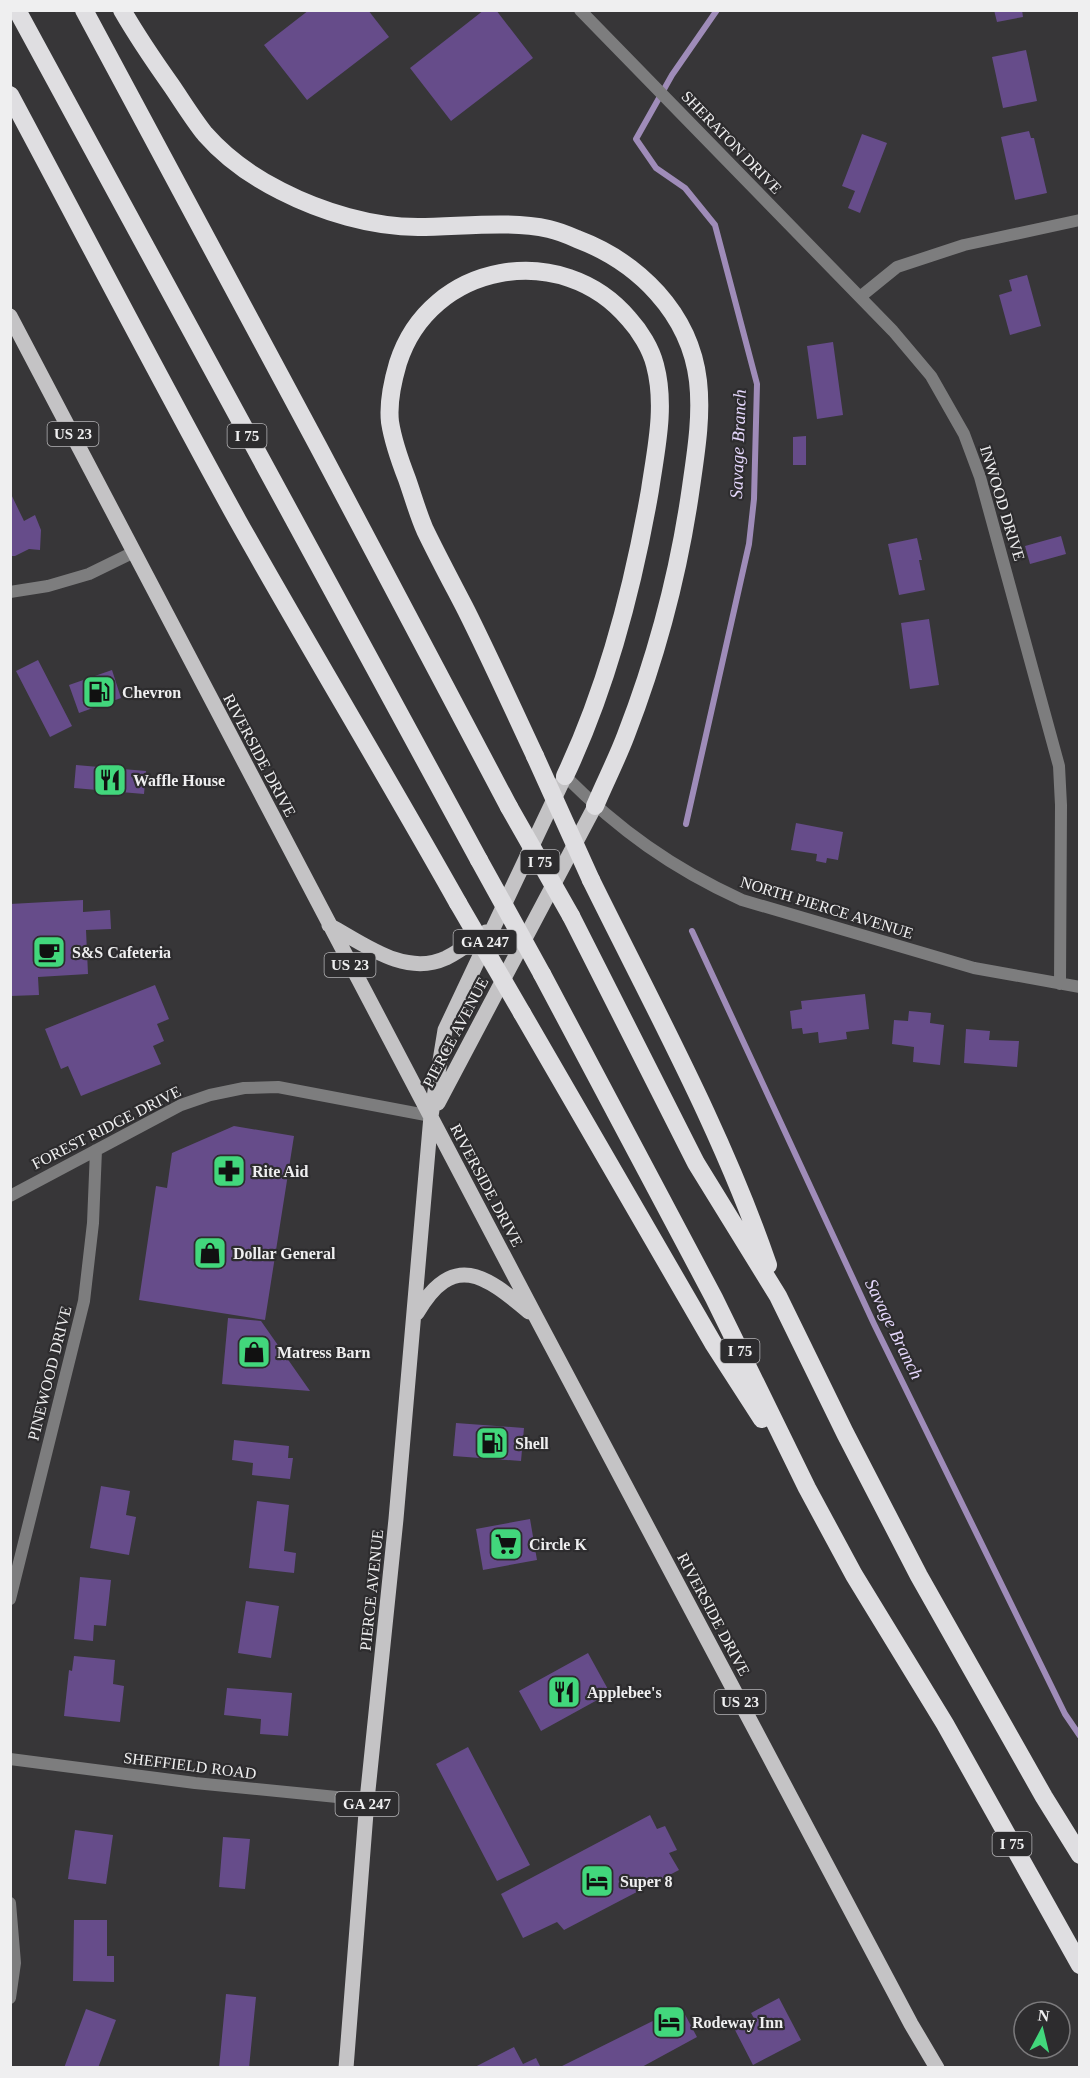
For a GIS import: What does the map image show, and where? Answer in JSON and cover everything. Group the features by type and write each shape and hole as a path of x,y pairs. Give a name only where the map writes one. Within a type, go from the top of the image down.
{"highway":[{"name":"I 75","path":"17,10 542,974 714,1298 807,1488 854,1575 945,1724 1080,1965"},
{"name":"I 75","path":"84,10 509,807 570,916 696,1162 778,1296 845,1433 920,1576 1044,1797 1080,1855"},
{"path":"122,10 137,36 206,134 244,169 282,192 330,211 370,222 414,228 518,226 550,229 601,248 638,273 673,312 686,335 698,378 700,410 687,517 672,587 654,652 626,735 595,806"},
{"path":"10,95 311,650 370,747 713,1343 807,1488"},
{"path":"565,776 600,690 624,614 641,541 657,447 660,410 655,364 639,330 617,305 598,291 570,278 549,272 500,273 463,284 439,301 418,323 404,347 394,377 390,420 400,460 424,527 535,756 591,880 699,1102 749,1211 778,1296"}],"main road":[{"name":"RIVERSIDE DRIVE","path":"10,315 536,1317 911,2024 937,2067"},
{"name":"PIERCE AVENUE","path":"346,2067 367,1800 396,1519 430,1116 445,1030 565,776"},
{"name":"PIERCE AVENUE","path":"430,1116 595,806"},
{"path":"329,925 393,959 414,963 446,958 491,929"},
{"path":"414,1318 427,1295 437,1284 449,1277 463,1275 477,1276 490,1281 536,1317"}],"street":[{"name":"SHERATON DRIVE","path":"580,10 860,297"},
{"path":"860,297 897,267 964,245 1080,220"},
{"name":"INWOOD DRIVE","path":"860,297 931,376 964,434 980,477 1059,766 1061,805 1060,984"},
{"path":"10,592 90,574 134,552"},
{"name":"NORTH PIERCE AVENUE","path":"565,776 595,806 635,839 673,865 742,900 960,965 1080,987"},
{"name":"FOREST RIDGE DRIVE","path":"10,1196 181,1105 210,1095 244,1088 278,1088 430,1116"},
{"name":"PINEWOOD DRIVE","path":"10,1599 84,1301 93,1223 96,1150"},
{"name":"SHEFFIELD ROAD","path":"10,1759 367,1800"},
{"path":"10,1903 15,1963 10,1998"}],"building":[{"path":"309,10 368,10 389,37 307,100 264,45"},
{"path":"484,10 496,10 533,58 451,121 410,68"},
{"path":"994,10 1022,10 1023,17 997,22"},
{"path":"1026,50 1037,101 1003,108 992,57"},
{"path":"1029,131 1031,138 1034,138 1047,193 1015,200 1001,137"},
{"path":"862,134 887,143 860,213 848,208 855,191 842,186"},
{"path":"1027,275 1041,326 1010,335 999,295 1012,291 1009,280"},
{"path":"833,342 843,415 817,419 807,346"},
{"path":"806,436 806,465 793,465 793,437"},
{"path":"10,492 24,521 35,515 41,530 40,550 29,549 10,556"},
{"path":"1061,536 1066,554 1030,564 1025,546"},
{"path":"917,538 925,590 899,595 888,544"},
{"path":"929,619 939,685 910,689 901,623"},
{"path":"38,660 72,726 50,737 16,671"},
{"path":"112,670 121,698 79,713 69,685"},
{"name":"Waffle House","path":"76,765 146,771 144,794 74,788"},
{"path":"796,823 843,832 838,860 827,858 826,863 816,861 817,854 791,850"},
{"name":"S&S Cafeteria","path":"83,900 83,912 110,910 111,929 86,930 88,974 38,977 39,995 10,996 10,904"},
{"path":"155,985 169,1019 157,1024 164,1041 153,1046 161,1064 81,1096 68,1066 61,1069 45,1029"},
{"path":"865,994 869,1029 846,1032 847,1039 819,1043 818,1032 803,1034 802,1028 792,1029 790,1011 802,1009 801,1001"},
{"path":"909,1011 931,1013 930,1023 944,1025 940,1065 913,1062 914,1047 892,1044 894,1020 908,1021"},
{"path":"966,1029 990,1031 989,1040 1019,1041 1017,1067 964,1063"},
{"name":"Dollar General","path":"234,1126 294,1136 265,1320 139,1300 156,1186 167,1188 172,1153"},
{"name":"Matress Barn","path":"228,1318 261,1321 310,1391 222,1384"},
{"path":"456,1423 524,1428 521,1461 453,1456"},
{"path":"234,1440 289,1446 288,1458 293,1458 290,1479 252,1475 253,1463 232,1460"},
{"path":"101,1486 130,1491 126,1515 136,1517 129,1555 90,1548"},
{"path":"257,1501 289,1505 284,1551 296,1553 294,1573 249,1568"},
{"name":"Circle K","path":"530,1519 537,1560 483,1570 476,1529"},
{"path":"80,1577 111,1580 106,1626 94,1625 93,1641 74,1639"},
{"path":"246,1601 279,1606 271,1658 238,1653"},
{"name":"Applebee's","path":"588,1653 610,1693 541,1731 519,1691"},
{"path":"74,1656 115,1660 113,1684 124,1686 120,1722 64,1716 69,1670 72,1671"},
{"path":"227,1688 292,1693 288,1736 260,1734 261,1719 224,1715"},
{"path":"468,1747 530,1865 497,1881 436,1764"},
{"path":"650,1815 657,1829 665,1826 677,1850 669,1853 679,1870 564,1930 557,1922 523,1938 501,1894"},
{"path":"75,1830 113,1835 106,1884 68,1879"},
{"path":"223,1837 250,1839 245,1889 219,1887"},
{"path":"74,1920 107,1920 107,1956 114,1956 114,1982 73,1981"},
{"path":"226,1994 256,1997 249,2068 219,2068"},
{"path":"779,1998 801,2040 753,2065 735,2030 755,2020 751,2013"},
{"name":"Rodeway Inn","path":"681,2007 697,2037 640,2068 558,2068"},
{"path":"86,2009 116,2020 98,2068 64,2068"},
{"path":"514,2047 523,2064 536,2058 541,2068 473,2068"}],"waterway":[{"name":"Savage Branch","path":"686,824 749,544 754,499 757,384 715,225 685,188 656,168 636,139 672,75 717,10"},
{"name":"Savage Branch","path":"692,931 874,1324 1065,1714 1080,1736"}],"place":[{"name":"Chevron","path":"99,692"},
{"name":"Waffle House","path":"110,780"},
{"name":"S&S Cafeteria","path":"49,952"},
{"name":"Rite Aid","path":"229,1171"},
{"name":"Dollar General","path":"210,1253"},
{"name":"Matress Barn","path":"254,1352"},
{"name":"Shell","path":"492,1443"},
{"name":"Circle K","path":"506,1544"},
{"name":"Applebee's","path":"564,1692"},
{"name":"Super 8","path":"597,1881"},
{"name":"Rodeway Inn","path":"669,2022"}]}
